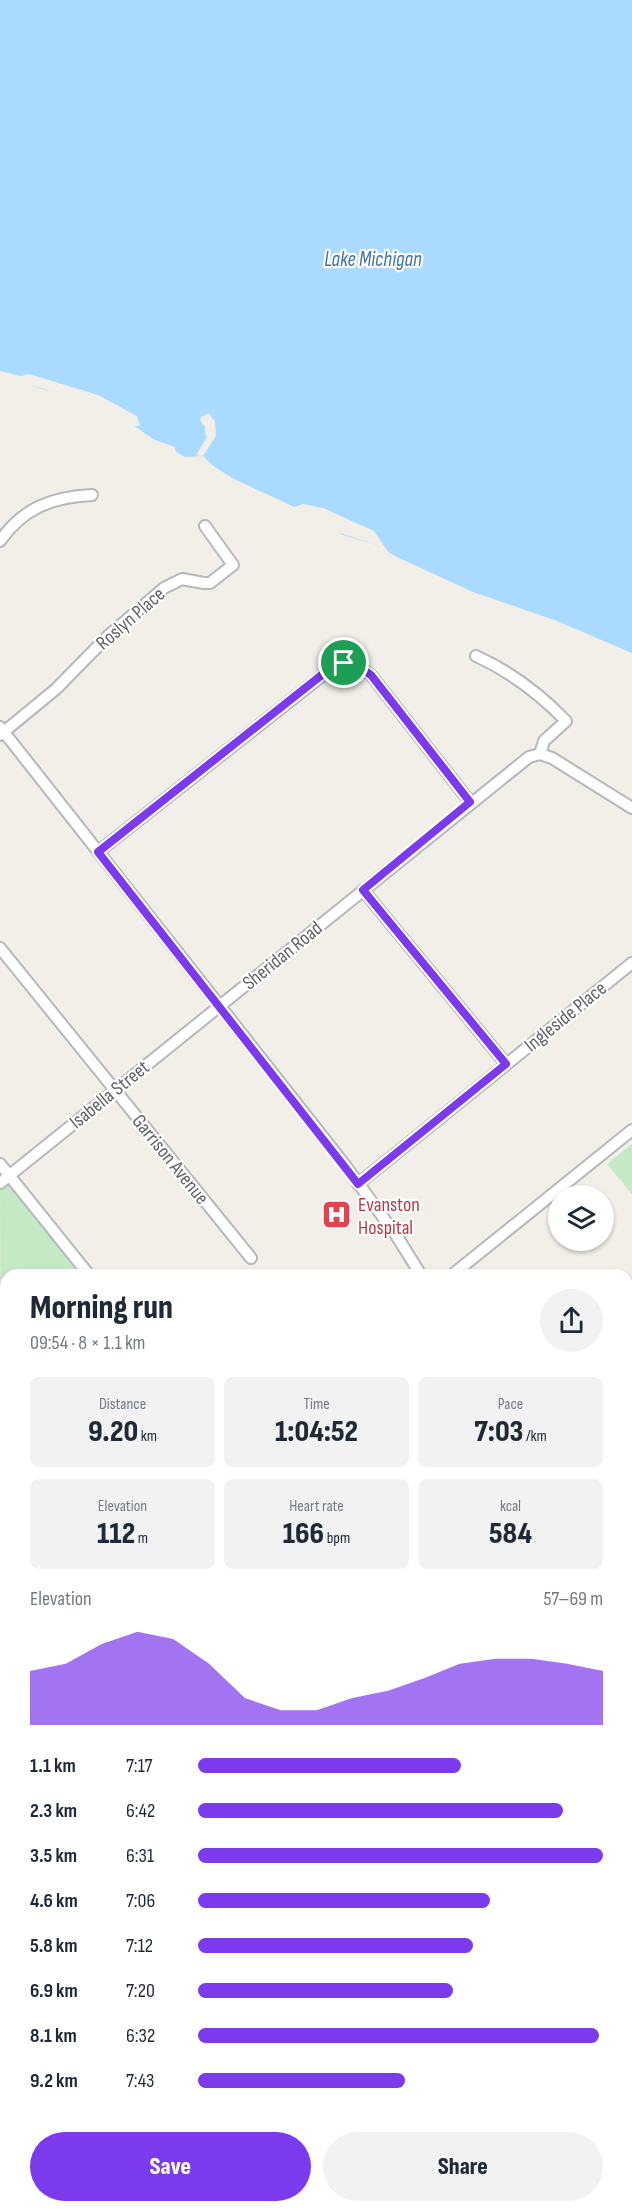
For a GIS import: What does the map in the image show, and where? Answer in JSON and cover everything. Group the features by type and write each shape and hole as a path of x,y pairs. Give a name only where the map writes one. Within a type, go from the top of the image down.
{"street":[{"path":"0,541 12,524 30,511 70,497 92,495"},
{"name":"Roslyn Place","path":"1,732 56,689 109,635 164,588 182,579 204,584 210,583 233,565 205,526"},
{"path":"476,656 501,668 525,684 541,696 566,721 544,741 540,754 552,758 632,808"},
{"path":"98,852 328,670 344,663 358,666 371,675 470,802"},
{"path":"1,732 358,1184 396,1235 417,1269"},
{"name":"Sheridan Road","path":"219,1006 517,764 540,754"},
{"path":"363,890 506,1064"},
{"name":"Garrison Avenue","path":"0,948 252,1258"},
{"name":"Ingleside Place","path":"358,1184 632,963"},
{"name":"Isabella Street","path":"0,1183 219,1006"},
{"path":"459,1269 632,1130"},
{"path":"0,1164 83,1269"}],"green space":[{"path":"632,1144 632,1194 607,1164"},
{"path":"0,1172 77,1269 0,1269"}],"water":[{"name":"Lake Michigan","path":"0,0 632,0 632,653 557,621 473,592 397,557 377,545 343,535 303,511 232,478 203,456 185,457 176,452 175,447 153,439 133,425 75,399 0,376"}],"pier":[{"path":"0,371 21,376 29,374 98,395 137,416 140,426 132,426 42,388 0,379"},
{"path":"209,413 215,422 216,436 203,456 196,455 207,437 205,427 200,420"},
{"path":"303,504 323,508 374,531 389,553 377,545 334,531 294,507"}],"place":[{"name":"Evanston Hospital","path":"337,1215"}],"route":[{"path":"344,663 358,666 371,675 470,802 363,890 506,1064 358,1184 98,852 328,670 344,663"}]}
